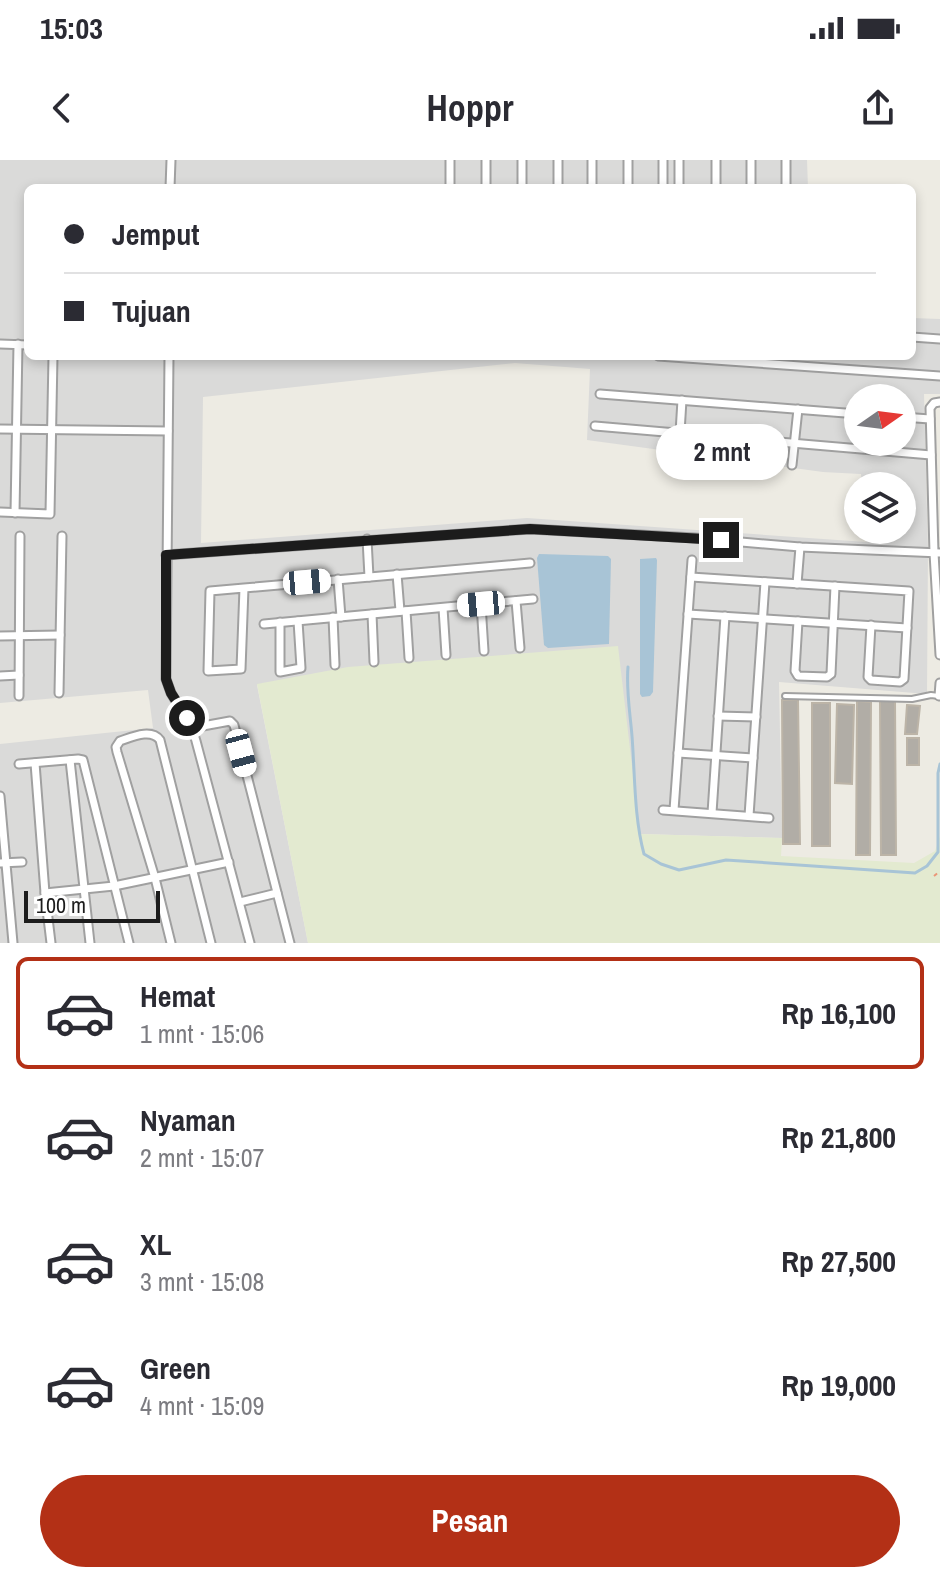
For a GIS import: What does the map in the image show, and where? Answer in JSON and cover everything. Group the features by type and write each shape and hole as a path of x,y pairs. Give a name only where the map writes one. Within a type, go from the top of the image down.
{"street":[{"path":"170,184 171,160"},
{"path":"450,160 450,184"},
{"path":"486,160 486,184"},
{"path":"522,160 522,184"},
{"path":"558,160 558,184"},
{"path":"592,160 592,184"},
{"path":"628,160 628,184"},
{"path":"663,160 663,184"},
{"path":"679,160 679,184"},
{"path":"716,160 716,184"},
{"path":"751,160 751,184"},
{"path":"786,160 786,184"},
{"path":"916,337 940,339"},
{"path":"0,344 24,345"},
{"path":"15,513 18,344"},
{"path":"0,512 50,514 53,360"},
{"path":"169,360 166,679 192,728 250,943"},
{"path":"721,360 940,376"},
{"path":"811,367 812,360"},
{"path":"600,394 844,413"},
{"path":"679,449 682,400"},
{"path":"940,402 930,408 940,655"},
{"path":"792,465 798,409"},
{"path":"916,418 930,419"},
{"path":"595,426 931,455"},
{"path":"0,429 168,431"},
{"path":"166,555 530,529 937,553"},
{"path":"19,696 20,536"},
{"path":"59,693 62,536"},
{"path":"367,539 369,577"},
{"path":"797,584 800,547"},
{"path":"674,810 692,560"},
{"path":"244,588 241,669 208,671 210,591 338,579 530,563"},
{"path":"397,574 409,658"},
{"path":"691,577 909,591 904,679 900,682 871,680 868,677 871,625"},
{"path":"335,665 338,579"},
{"path":"749,816 765,582"},
{"path":"798,621 795,671 798,676 827,677 831,674 835,586"},
{"path":"264,624 533,599"},
{"path":"516,601 520,648"},
{"path":"481,604 484,651"},
{"path":"443,608 446,655"},
{"path":"372,614 374,662"},
{"path":"688,614 907,628"},
{"path":"712,813 725,616"},
{"path":"280,622 280,672 301,668 298,621"},
{"path":"0,636 60,635"},
{"path":"0,676 19,675"},
{"path":"939,696 940,683"},
{"path":"718,716 756,717"},
{"path":"192,728 223,721 234,725 290,943"},
{"path":"171,943 116,747 120,741 150,733 160,740 211,943"},
{"path":"678,753 753,758"},
{"path":"19,764 81,759 129,943"},
{"path":"70,760 90,943"},
{"path":"35,763 51,943"},
{"path":"0,796 3,863 13,943"},
{"path":"663,810 769,818"},
{"path":"3,863 22,862"},
{"path":"45,893 114,886 229,862"},
{"path":"240,902 277,893"}],"lane":[{"path":"785,696 912,699 939,696"}],"path":[{"path":"934,876 940,871"}],"shaded area":[{"path":"0,160 807,160 808,184 24,184 24,360 916,360 916,318 940,319 940,394 924,394 928,548 927,694 779,682 782,838 640,834 257,685 308,943 0,943 0,744 153,728 148,690 0,703","holes":["515,363 590,369 587,440 823,472 916,472 916,544 844,544 844,540 527,518 201,543 203,397"]}],"green space":[{"path":"618,646 640,834 782,838 781,856 914,863 935,851 940,836 940,943 308,943 257,684 348,667"}],"water":[{"path":"539,554 608,556 611,559 609,644 548,648 544,645"},
{"path":"656,558 653,692 650,696 642,697 640,559"}],"building":[{"path":"782,700 798,700 800,844 783,844"},
{"path":"857,701 871,702 870,855 856,855"},
{"path":"880,701 895,701 896,855 881,855"},
{"path":"812,703 830,703 830,846 812,846"},
{"path":"837,704 854,705 852,784 835,783"},
{"path":"907,705 920,706 917,734 905,734"},
{"path":"907,738 919,738 919,765 907,765"}],"waterway":[{"path":"628,667 637,811 644,854 679,870 726,860 915,873 927,866 938,852 940,764"}],"route":[{"path":"187,718 167,686 166,679 166,555 530,529 721,540"}]}
